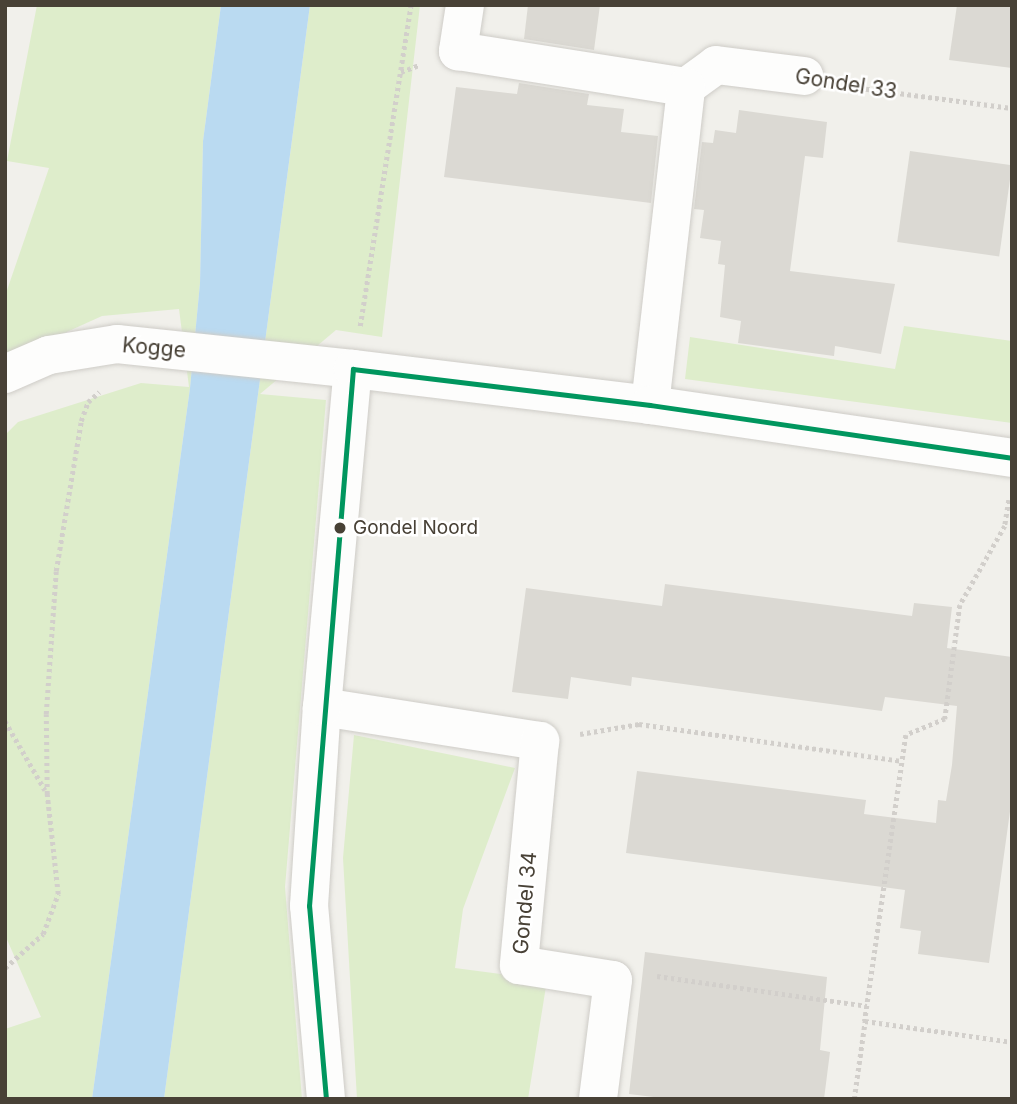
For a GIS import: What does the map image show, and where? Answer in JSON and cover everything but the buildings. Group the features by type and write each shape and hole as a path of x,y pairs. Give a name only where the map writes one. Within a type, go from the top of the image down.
{"street":[{"path":"465,5 458,51 686,87 649,405"},
{"name":"Gondel 33","path":"686,87 716,65 804,76"},
{"name":"Kogge","path":"5,374 49,355 117,344 306,363 649,405 1011,474"},
{"path":"326,1099 309,906 321,707 353,369"},
{"path":"321,707 540,741"},
{"name":"Gondel 34","path":"540,741 519,965 614,980"},
{"path":"598,1099 614,980"}],"path":[{"path":"353,369 411,5"},
{"name":"Gondel 33","path":"804,76 1012,108"},
{"path":"5,968 43,934 58,894 47,794 46,714 56,571 81,421 88,402 104,386 117,344"},
{"path":"854,1099 906,735 945,719 960,605 1005,526 1011,474"},
{"path":"5,721 47,794"},
{"path":"540,741 639,724 901,761"},
{"path":"614,980 639,974 867,1006"},
{"path":"865,1021 1012,1042"}],"green space":[{"path":"37,5 221,5 203,141 200,283 190,388 92,1099 5,1099 5,1029 41,1017 5,935 5,435 18,422 141,383 189,387 179,309 102,316 5,360 5,296 49,168 7,161"},
{"path":"310,5 420,5 382,337 336,330 260,394 326,400 285,887 302,1099 164,1099"},
{"path":"904,326 1012,341 1012,423 685,379 690,337 895,369"},
{"path":"354,735 515,768 463,909 455,968 547,980 528,1099 357,1099 343,858"}],"water":[{"path":"221,5 310,5 164,1099 92,1099 190,388 200,283 203,141"}],"transit line":[{"path":"326,1099 309,906 353,369 650,405 1012,458"}],"place":[{"name":"Gondel Noord","path":"340,528"}]}
